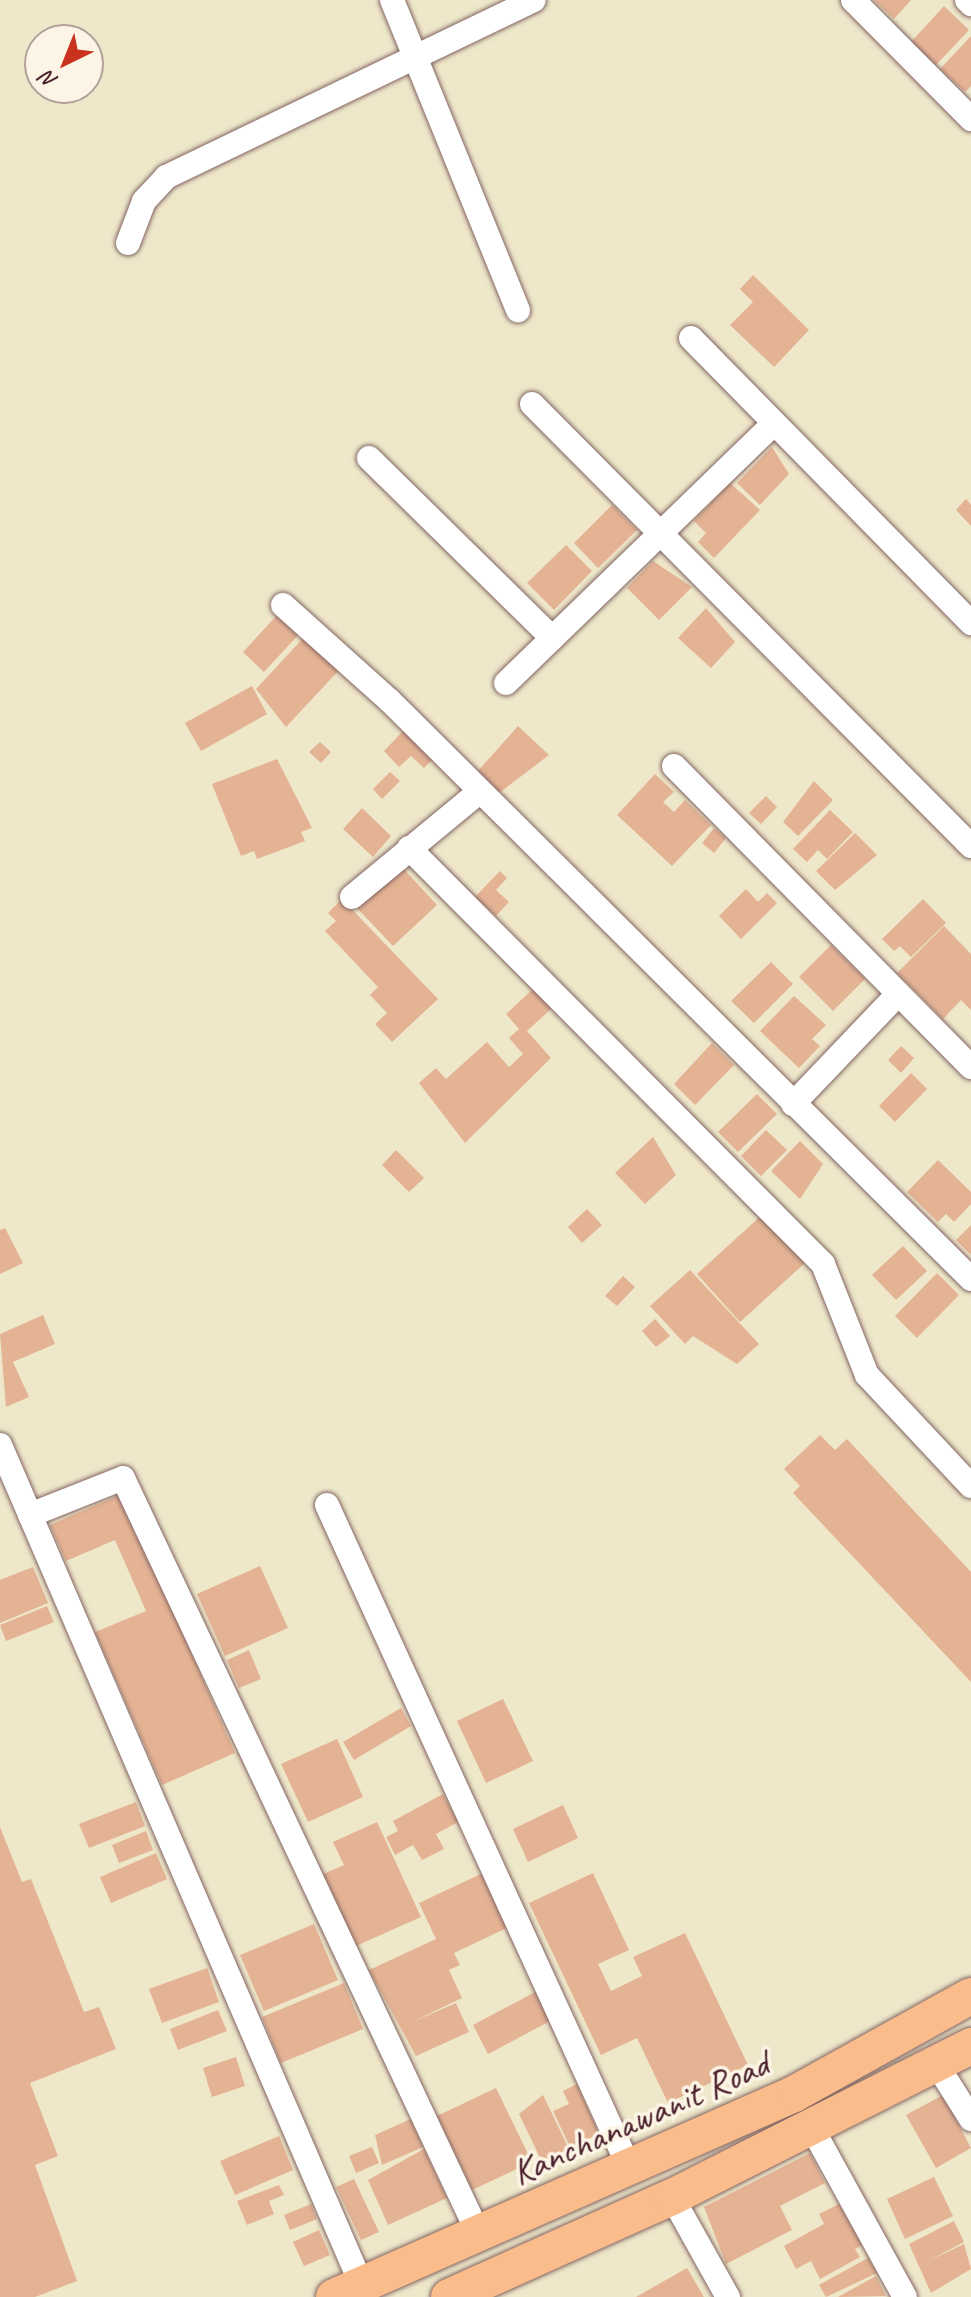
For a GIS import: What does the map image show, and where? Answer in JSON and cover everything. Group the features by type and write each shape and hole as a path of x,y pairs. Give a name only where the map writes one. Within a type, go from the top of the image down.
{"highway":[{"name":"Kanchanawanit Road","path":"348,2292 480,2237 794,2094 971,1996"},
{"name":"Kanchanawanit Road","path":"449,2297 672,2197 971,2046"}],"street":[{"path":"392,0 518,310"},
{"path":"128,243 144,201 166,177 413,52 534,0"},
{"path":"853,0 971,119"},
{"path":"691,338 971,623"},
{"path":"532,404 971,846"},
{"path":"506,683 773,424"},
{"path":"369,458 552,638"},
{"path":"283,605 480,791 971,1279"},
{"path":"674,766 971,1067"},
{"path":"352,897 480,791"},
{"path":"409,848 823,1264 867,1375 971,1486"},
{"path":"793,1104 898,994"},
{"path":"0,1445 348,2292"},
{"path":"30,1515 123,1478 480,2237"},
{"path":"327,1505 629,2167"},
{"path":"937,2065 971,2119"},
{"path":"812,2128 905,2297"},
{"path":"672,2197 728,2297"}],"building":[{"path":"874,0 911,0 894,19"},
{"path":"944,6 969,30 936,65 911,42"},
{"path":"971,36 971,86 965,92 940,69"},
{"path":"753,275 809,330 774,367 730,325 753,302 740,289"},
{"path":"772,447 789,474 760,505 737,483"},
{"path":"730,483 760,510 714,558 698,542 706,533 694,521"},
{"path":"966,499 971,505 971,526 956,510"},
{"path":"612,505 637,530 598,568 574,543"},
{"path":"566,545 592,571 554,610 527,583"},
{"path":"653,561 692,587 659,620 627,588"},
{"path":"706,608 735,642 711,668 678,638"},
{"path":"279,613 300,633 264,672 243,652"},
{"path":"306,635 341,668 286,727 256,689"},
{"path":"252,686 267,714 201,751 185,723"},
{"path":"518,726 549,755 499,793 478,771"},
{"path":"404,730 433,759 424,768 411,756 399,767 384,751"},
{"path":"320,742 331,752 321,763 309,752"},
{"path":"277,759 312,828 301,832 305,841 257,859 254,851 241,856 212,784"},
{"path":"390,772 400,781 382,799 373,789"},
{"path":"655,774 674,792 663,802 674,812 685,800 711,825 672,866 617,815"},
{"path":"814,781 833,800 798,836 783,822"},
{"path":"766,796 777,807 761,824 749,813"},
{"path":"362,808 391,836 373,857 343,829"},
{"path":"830,810 853,832 827,859 818,850 807,862 793,849"},
{"path":"714,828 726,838 714,853 702,843"},
{"path":"855,833 877,855 835,890 816,871"},
{"path":"400,865 437,905 393,946 356,907"},
{"path":"500,871 507,878 496,890 509,902 496,916 475,897"},
{"path":"746,889 758,902 767,893 777,903 741,939 719,916"},
{"path":"342,899 438,999 392,1042 375,1024 387,1013 370,995 378,987 325,931 336,921 328,913"},
{"path":"923,899 946,923 911,957 900,946 894,951 882,939"},
{"path":"944,926 971,954 971,1010 961,1000 943,1019 897,973"},
{"path":"831,945 865,979 833,1011 799,977"},
{"path":"771,962 793,984 754,1023 731,1001"},
{"path":"534,988 552,1008 527,1031 551,1058 465,1143 419,1083 436,1068 446,1079 487,1042 509,1067 523,1054 509,1038 519,1029 506,1014"},
{"path":"794,996 826,1025 812,1039 820,1046 799,1068 760,1031"},
{"path":"712,1043 734,1065 695,1105 674,1084"},
{"path":"901,1046 914,1058 901,1073 888,1060"},
{"path":"911,1073 927,1089 895,1122 879,1106"},
{"path":"757,1094 777,1114 738,1152 718,1132"},
{"path":"766,1130 787,1150 761,1176 741,1156"},
{"path":"653,1137 676,1175 645,1204 615,1173"},
{"path":"800,1141 823,1164 800,1199 771,1171"},
{"path":"396,1150 424,1178 409,1192 382,1165"},
{"path":"938,1160 971,1192 971,1204 954,1222 946,1214 938,1222 907,1192"},
{"path":"587,1209 602,1225 582,1243 568,1227"},
{"path":"764,1213 807,1261 740,1322 697,1274"},
{"path":"971,1225 971,1255 956,1240"},
{"path":"5,1228 23,1263 0,1274 0,1230"},
{"path":"903,1246 927,1271 896,1300 872,1275"},
{"path":"690,1270 759,1344 737,1364 693,1336 685,1344 650,1306"},
{"path":"937,1273 959,1295 917,1338 895,1316"},
{"path":"623,1276 635,1287 617,1306 605,1296"},
{"path":"43,1315 55,1344 13,1362 29,1397 6,1407 0,1334"},
{"path":"655,1319 670,1336 656,1347 642,1331"},
{"path":"820,1435 835,1450 847,1439 971,1572 971,1682 793,1493 800,1486 784,1469"},
{"path":"122,1494 235,1753 162,1785 95,1632 146,1611 115,1540 66,1561 50,1525"},
{"path":"260,1566 288,1628 225,1656 197,1594"},
{"path":"33,1567 48,1603 0,1623 0,1580"},
{"path":"47,1606 54,1622 6,1641 0,1625"},
{"path":"249,1650 261,1679 239,1688 227,1660"},
{"path":"503,1699 533,1761 486,1783 457,1721"},
{"path":"401,1708 411,1726 354,1760 343,1742"},
{"path":"337,1739 363,1797 308,1822 281,1764"},
{"path":"443,1794 458,1822 436,1834 444,1849 422,1860 413,1845 395,1855 386,1837 398,1831 393,1821"},
{"path":"136,1802 145,1826 89,1848 79,1824"},
{"path":"563,1805 578,1838 528,1862 513,1829"},
{"path":"377,1822 421,1917 356,1946 323,1874 344,1865 333,1842"},
{"path":"0,1827 22,1882 31,1879 84,2012 99,2007 116,2049 30,2083 58,2156 35,2165 77,2281 35,2297 0,2297"},
{"path":"146,1831 153,1850 119,1863 112,1845"},
{"path":"156,1853 167,1879 111,1903 100,1877"},
{"path":"483,1873 509,1927 454,1953 460,1965 449,1970 462,1998 410,2023 456,2003 469,2032 416,2056 369,1970 436,1939 419,1903"},
{"path":"593,1873 629,1950 598,1964 611,1991 642,1976 633,1957 685,1933 748,2065 668,2103 637,2038 601,2055 529,1903"},
{"path":"314,1924 338,1980 264,2011 240,1955"},
{"path":"207,1968 219,2002 162,2023 149,1989"},
{"path":"344,1983 363,2029 281,2063 262,2017"},
{"path":"537,1991 552,2020 488,2054 473,2025"},
{"path":"218,2010 227,2031 178,2050 170,2029"},
{"path":"236,2057 245,2086 212,2097 203,2068"},
{"path":"577,2084 599,2134 570,2147 553,2111 569,2104 563,2091"},
{"path":"496,2088 532,2162 472,2190 437,2116"},
{"path":"543,2095 569,2149 542,2162 519,2114"},
{"path":"943,2095 971,2148 936,2168 906,2115"},
{"path":"411,2119 423,2147 382,2165 375,2135"},
{"path":"279,2136 293,2170 235,2195 220,2161"},
{"path":"372,2147 379,2163 356,2173 349,2156"},
{"path":"424,2149 447,2198 388,2225 368,2180"},
{"path":"810,2153 825,2183 780,2206 792,2230 726,2264 704,2207"},
{"path":"934,2177 953,2216 905,2239 887,2199"},
{"path":"354,2179 379,2232 361,2240 336,2187"},
{"path":"279,2185 284,2195 269,2201 274,2214 247,2225 237,2201"},
{"path":"311,2204 317,2219 290,2230 284,2215"},
{"path":"839,2204 862,2245 855,2249 860,2257 820,2279 811,2261 796,2269 784,2246 824,2224 819,2214"},
{"path":"954,2221 964,2242 928,2261 964,2244 971,2269 931,2293 909,2244"},
{"path":"319,2230 330,2255 304,2266 293,2242"},
{"path":"868,2258 877,2273 826,2297 819,2285"},
{"path":"687,2268 704,2297 636,2297"},
{"path":"876,2276 886,2296 838,2297"}]}
